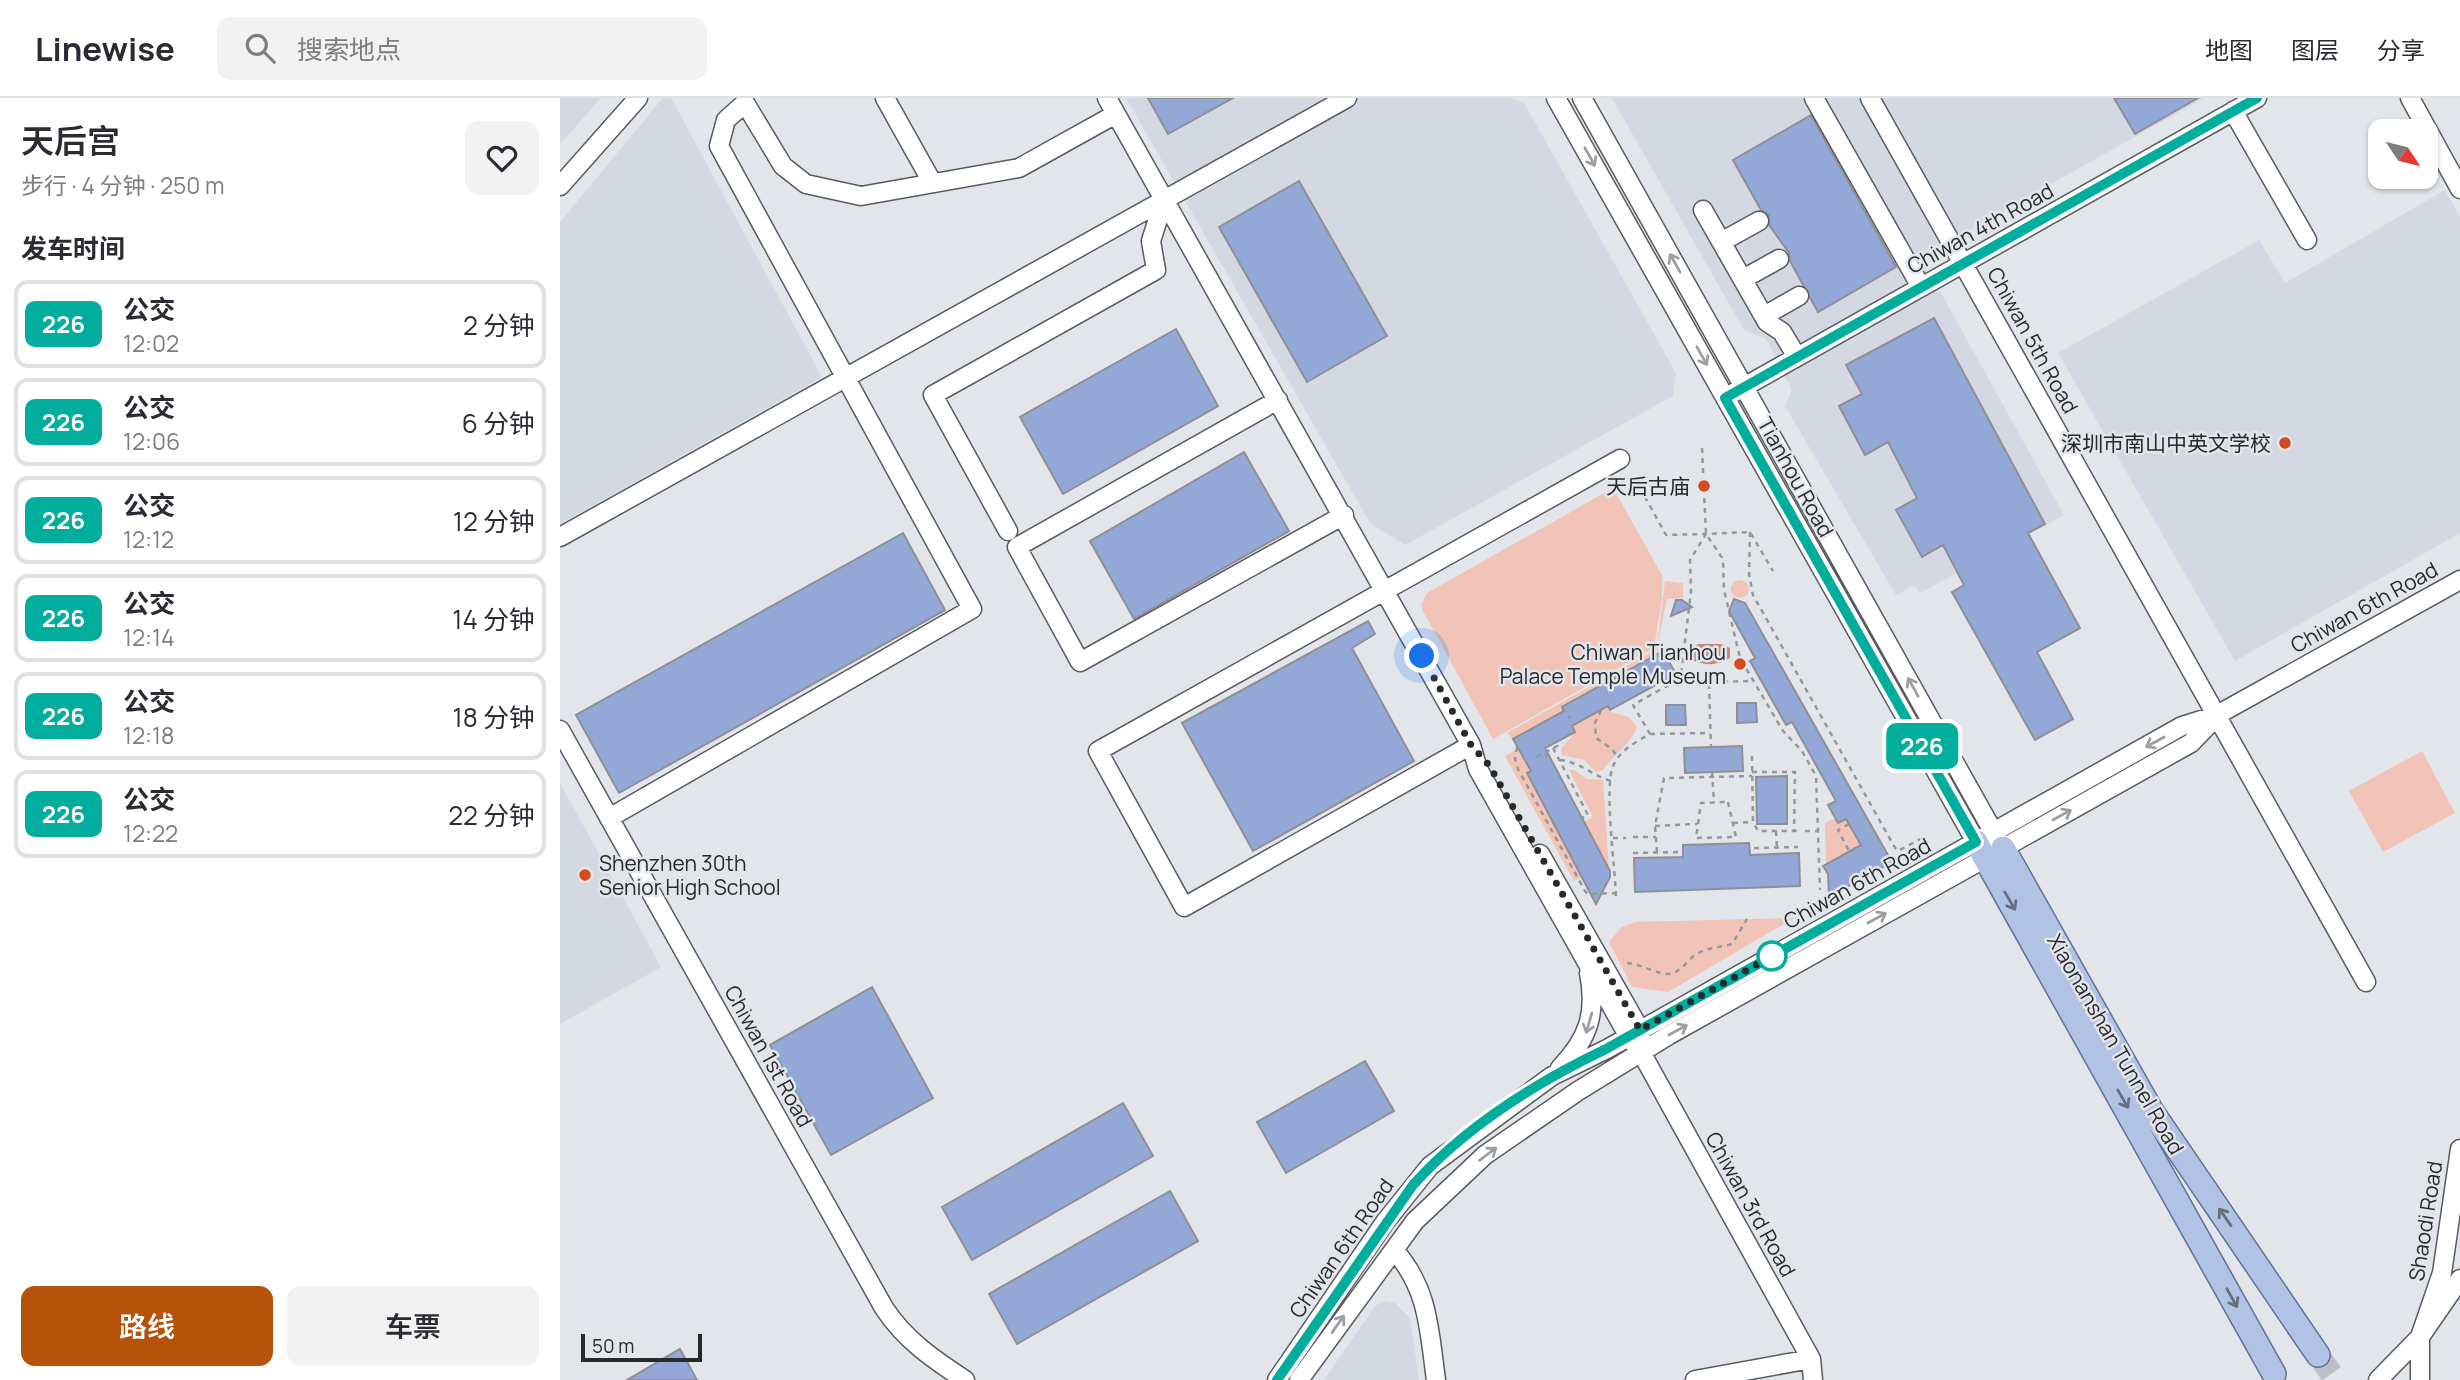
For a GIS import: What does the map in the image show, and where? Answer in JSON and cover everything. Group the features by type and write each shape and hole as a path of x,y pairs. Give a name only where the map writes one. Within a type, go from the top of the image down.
{"main road":[{"name":"Xiaonanshan Tunnel Road","path":"1989,845 2151,1110 2318,1355"},
{"name":"Xiaonanshan Tunnel Road","path":"1989,845 2274,1374"}],"street":[{"path":"560,186 638,98"},
{"path":"885,98 932,181"},
{"path":"560,537 1347,98"},
{"name":"Tianhou Road","path":"1556,98 1725,398 1989,845"},
{"name":"Tianhou Road","path":"1582,98 1744,387 1989,845"},
{"path":"1814,98 1921,287"},
{"name":"Chiwan 5th Road","path":"1870,98 2366,982"},
{"name":"Chiwan 4th Road","path":"1725,398 2257,98"},
{"path":"2410,98 2454,163 2460,188"},
{"path":"609,818 972,609 719,146 726,120 750,100 783,166 806,184 860,196 932,181 1018,168 1111,106"},
{"name":"Chiwan 3rd Road","path":"1111,106 1386,589 1471,745 1478,769 1586,960 1634,1033"},
{"path":"2233,111 2307,240"},
{"path":"1008,531 933,395 1156,270 1151,241 1164,200"},
{"path":"1703,210 1764,316 1782,332 1797,357"},
{"path":"1721,242 1759,221"},
{"path":"1743,279 1779,259"},
{"path":"1764,316 1799,296"},
{"path":"1278,400 1017,547 1080,662 1344,515"},
{"path":"1471,745 1184,908 1098,751 1620,459"},
{"name":"Chiwan 6th Road","path":"1277,1380 1385,1222 1430,1166 1552,1076 1989,845 2191,743 2217,715 2460,580"},
{"name":"Chiwan 1st Road","path":"560,730 884,1308 897,1327 920,1350 965,1380"},
{"name":"Chiwan 3rd Road","path":"1471,745 1489,765 1634,1033 1641,1052 1811,1359 1813,1380"},
{"name":"Chiwan 6th Road","path":"1299,1380 1394,1250 1439,1195 1485,1155 1641,1052 1989,845"},
{"path":"1552,1076 1574,1053 1590,1025 1592,1002 1586,960"},
{"name":"Shaodi Road","path":"2420,1380 2420,1337 2442,1273 2460,1149"},
{"path":"1394,1250 1409,1267 1424,1301 1436,1380"},
{"path":"2378,1380 2420,1337 2460,1279"},
{"path":"1695,1380 1811,1359"}],"path":[{"path":"1702,448 1706,534 1723,559 1724,590 1731,627 1751,681 1816,776 1820,890"},
{"path":"1640,488 1666,535 1749,532"},
{"path":"1749,532 1773,571"},
{"path":"1749,532 1749,574 1753,595 1894,846 1898,851 1922,838"},
{"path":"1679,683 1691,591 1690,560 1706,534"},
{"path":"1650,734 1633,705 1672,683 1751,681"},
{"path":"1709,682 1711,747"},
{"path":"1601,710 1595,723 1596,738 1612,749 1618,758"},
{"path":"1517,747 1515,759 1518,769 1585,891 1588,894 1616,894 1611,781 1618,758 1629,746 1650,734 1711,733"},
{"path":"1536,757 1563,743"},
{"path":"1553,748 1588,815 1582,818"},
{"path":"1545,753 1549,762"},
{"path":"1657,852 1655,826 1664,778 1712,774 1752,774 1795,772 1796,831 1758,831 1752,822 1752,774 1752,756"},
{"path":"1559,760 1572,762 1591,775 1611,781"},
{"path":"1712,774 1714,802"},
{"path":"1567,790 1573,787"},
{"path":"1714,802 1728,802 1736,837 1696,838 1701,803 1714,802"},
{"path":"1733,823 1752,822"},
{"path":"1655,826 1698,824"},
{"path":"1849,824 1838,830 1849,851"},
{"path":"1776,831 1777,848"},
{"path":"1805,831 1819,831"},
{"path":"1633,837 1656,837"},
{"path":"1613,838 1626,838"},
{"path":"1716,838 1716,844"},
{"path":"1754,848 1798,847"},
{"path":"1633,853 1680,852"},
{"path":"1627,963 1640,964 1661,973 1676,972 1694,956 1732,944 1747,919"}],"shaded area":[{"path":"560,98 601,98 560,144"},
{"path":"663,98 671,98 822,377 560,524 560,222"},
{"path":"1126,98 1511,98 1524,103 1676,373 1673,396 1405,545 1370,523"},
{"path":"1612,98 2204,98 1921,257 2064,515 1920,593 1914,585 1896,595 1785,406 1792,390 1766,339 1744,330"},
{"name":"深圳市南山中英文学校","path":"2445,190 2460,217 2460,533 2235,661 2058,353 2259,240 2285,283"},
{"path":"1613,488 1662,575 1662,599 1654,648 1493,739 1421,605 1427,593"},
{"path":"1740,580 1746,583 1749,589 1746,595 1740,598 1734,595 1731,589 1734,583"},
{"path":"1665,581 1683,583 1683,598 1667,599 1657,646"},
{"path":"1698,644 1721,644 1730,648 1730,658 1715,664 1690,659 1690,649"},
{"path":"1658,648 1660,653 1562,707 1564,711 1513,739 1507,733"},
{"path":"1608,706 1611,712 1629,717 1637,727 1632,737 1603,770 1596,772 1584,760 1562,755 1561,749 1575,732 1573,726"},
{"path":"1518,749 1524,760 1530,756 1548,762 1527,774 1582,877 1574,881 1505,756"},
{"path":"2422,751 2455,813 2383,852 2349,791"},
{"path":"1569,770 1575,770 1586,779 1603,780 1609,868 1584,822 1593,817"},
{"name":"Shenzhen 30th Senior High School","path":"560,783 661,967 560,1024"},
{"path":"1835,818 1838,823 1846,819 1860,845 1826,864 1825,823"},
{"path":"1794,918 1668,992 1632,987 1609,942 1622,927 1635,922"},
{"path":"1385,1301 1395,1303 1410,1318 1419,1380 1324,1380 1375,1306"}],"building":[{"path":"1148,98 1233,98 1168,134"},
{"path":"2114,98 2198,98 2135,134"},
{"path":"1811,115 1896,267 1818,312 1790,261 1789,253 1769,225 1769,215 1761,210 1733,160"},
{"path":"1299,181 1387,336 1307,382 1219,227"},
{"path":"1934,318 2045,524 2028,533 2080,628 2037,652 2073,719 2035,740 1952,592 1964,585 1943,545 1922,557 1896,510 1917,498 1888,442 1865,455 1839,406 1862,394 1846,365"},
{"path":"1176,329 1218,406 1063,494 1020,417"},
{"path":"1244,452 1289,531 1134,619 1090,541"},
{"path":"903,533 945,610 619,793 576,715"},
{"path":"1734,599 1745,603 1892,862 1829,897 1828,874 1823,866 1861,845 1846,819 1838,823 1828,805 1836,801 1792,722 1786,725 1750,661 1755,658 1729,611"},
{"path":"1676,600 1682,600 1692,607 1671,616"},
{"path":"1368,621 1375,634 1352,648 1414,761 1253,851 1182,723"},
{"path":"1663,651 1676,674 1610,710 1608,706 1572,726 1575,732 1545,748 1610,871 1610,877 1596,904 1527,773 1531,771 1513,739 1564,711 1562,707"},
{"path":"1737,703 1756,703 1757,722 1737,723"},
{"path":"1666,705 1685,705 1686,725 1666,725"},
{"path":"1742,746 1743,771 1685,773 1684,748"},
{"path":"1787,776 1787,824 1757,824 1756,777"},
{"path":"1749,843 1750,855 1799,853 1800,886 1635,892 1634,858 1683,857 1683,845"},
{"path":"872,987 933,1098 831,1155 770,1045"},
{"path":"1365,1061 1394,1111 1286,1173 1257,1122"},
{"path":"1123,1103 1153,1156 972,1260 942,1207"},
{"path":"1170,1191 1198,1241 1017,1344 989,1294"},
{"path":"680,1349 697,1380 627,1380"}],"tunnel":[{"path":"2318,1355 2336,1380"}],"bus line":[{"name":"226","path":"1277,1380 1413,1185 1430,1166 1460,1142 1552,1076 1606,1049 1976,842 1725,398 2257,98"}],"place":[{"name":"深圳市南山中英文学校","path":"2285,443"},
{"name":"天后古庙","path":"1704,486"},
{"name":"Chiwan Tianhou Palace Temple Museum","path":"1740,664"},
{"name":"Shenzhen 30th Senior High School","path":"585,875"}],"route":[{"path":"1422,656 1471,745 1489,765 1640,1030 1783,950 1772,956"}]}
